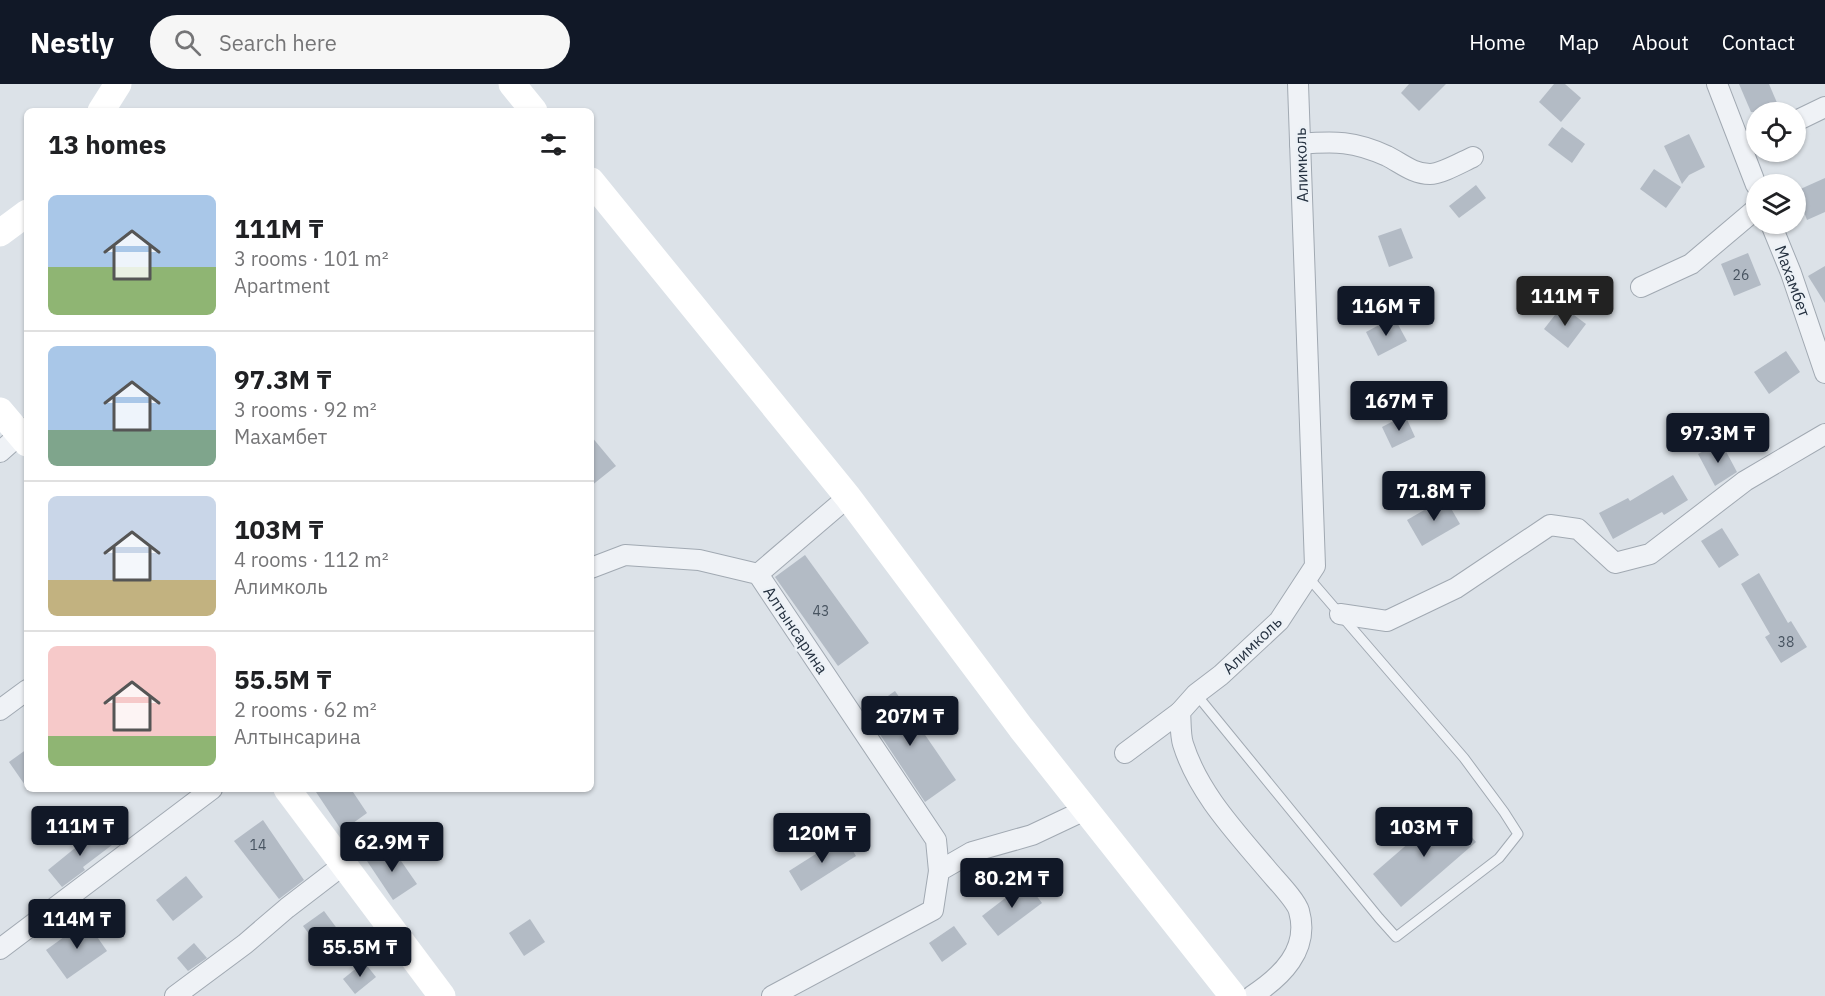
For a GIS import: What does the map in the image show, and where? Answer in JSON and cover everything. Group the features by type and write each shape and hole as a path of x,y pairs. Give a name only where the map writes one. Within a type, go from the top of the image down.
{"street":[{"path":"512,84 532,108"},
{"name":"Алимколь","path":"1125,753 1180,712 1196,694 1221,675 1279,621 1316,566 1298,84"},
{"path":"1717,84 1746,138"},
{"path":"1806,116 1825,106"},
{"path":"1300,144 1349,143 1386,156 1414,171 1432,174 1473,157"},
{"path":"594,185 848,497 1085,810 1233,996"},
{"path":"0,233 24,215"},
{"path":"1641,287 1691,264 1746,217"},
{"name":"Махамбет","path":"1775,234 1825,373"},
{"path":"0,411 24,434"},
{"path":"1340,614 1387,621 1456,588 1550,525 1578,530 1615,563 1650,554 1745,481 1825,434"},
{"path":"0,452 24,436"},
{"name":"Алтынсарина","path":"758,574 848,497"},
{"name":"Алтынсарина","path":"594,566 625,555 699,560 758,574 936,840 939,871 933,910 781,994"},
{"path":"0,710 24,692"},
{"path":"1180,712 1182,742 1200,784 1299,909 1302,933 1293,959 1273,982 1252,996"},
{"path":"0,949 208,792"},
{"path":"289,792 442,996"},
{"path":"939,871 972,852 1032,835 1085,810"},
{"path":"176,996 245,944 343,864"}],"lane":[{"path":"1196,694 1396,936 1499,858 1518,834 1504,812 1464,758 1308,577"}],"building":[{"path":"1409,84 1446,84 1419,111 1401,93"},
{"path":"1554,84 1565,84 1581,98 1561,122 1539,102"},
{"path":"1739,84 1769,84 1777,102 1747,102"},
{"path":"1562,127 1585,144 1572,163 1548,145"},
{"path":"1689,134 1705,167 1689,175 1682,184 1664,146"},
{"path":"1654,169 1681,187 1666,208 1640,189"},
{"path":"1825,178 1825,212 1807,220 1806,217 1806,187"},
{"path":"1476,185 1486,198 1459,218 1449,206"},
{"path":"1401,228 1413,258 1389,267 1378,236"},
{"path":"1748,253 1761,285 1734,296 1721,264"},
{"path":"1825,266 1825,303 1808,276"},
{"path":"1562,306 1586,324 1568,348 1544,329"},
{"path":"1394,317 1407,341 1378,356 1366,332"},
{"path":"1786,351 1800,372 1769,394 1754,372"},
{"path":"1405,415 1415,437 1392,448 1382,427"},
{"path":"594,440 616,466 594,484"},
{"path":"1721,442 1737,472 1715,486 1698,454"},
{"path":"1673,475 1688,500 1664,515 1662,512 1613,539 1599,513 1628,498 1630,501"},
{"path":"1445,498 1460,524 1422,546 1407,520"},
{"path":"1722,528 1739,555 1719,568 1701,541"},
{"path":"805,555 869,643 838,666 775,577"},
{"path":"1759,573 1788,623 1791,621 1807,647 1781,663 1765,637 1770,634 1741,584"},
{"path":"895,691 956,780 925,802 865,712"},
{"path":"24,751 24,784 9,762"},
{"path":"316,792 353,792 367,813 342,831"},
{"path":"1448,809 1476,842 1401,907 1373,874"},
{"path":"263,820 304,880 279,899 234,841"},
{"path":"98,826 112,845 83,867 85,870 62,887 48,870 80,844 78,841"},
{"path":"844,836 856,856 801,891 789,871"},
{"path":"390,845 417,884 393,900 367,861"},
{"path":"186,876 203,897 173,921 156,900"},
{"path":"1026,882 1042,903 998,936 982,916"},
{"path":"324,911 347,942 327,958 303,926"},
{"path":"530,919 545,942 524,956 509,933"},
{"path":"86,921 107,951 67,979 46,950"},
{"path":"954,926 967,944 942,962 929,943"},
{"path":"194,943 207,958 188,971 177,958"},
{"path":"364,962 376,977 355,994 343,979"}]}
